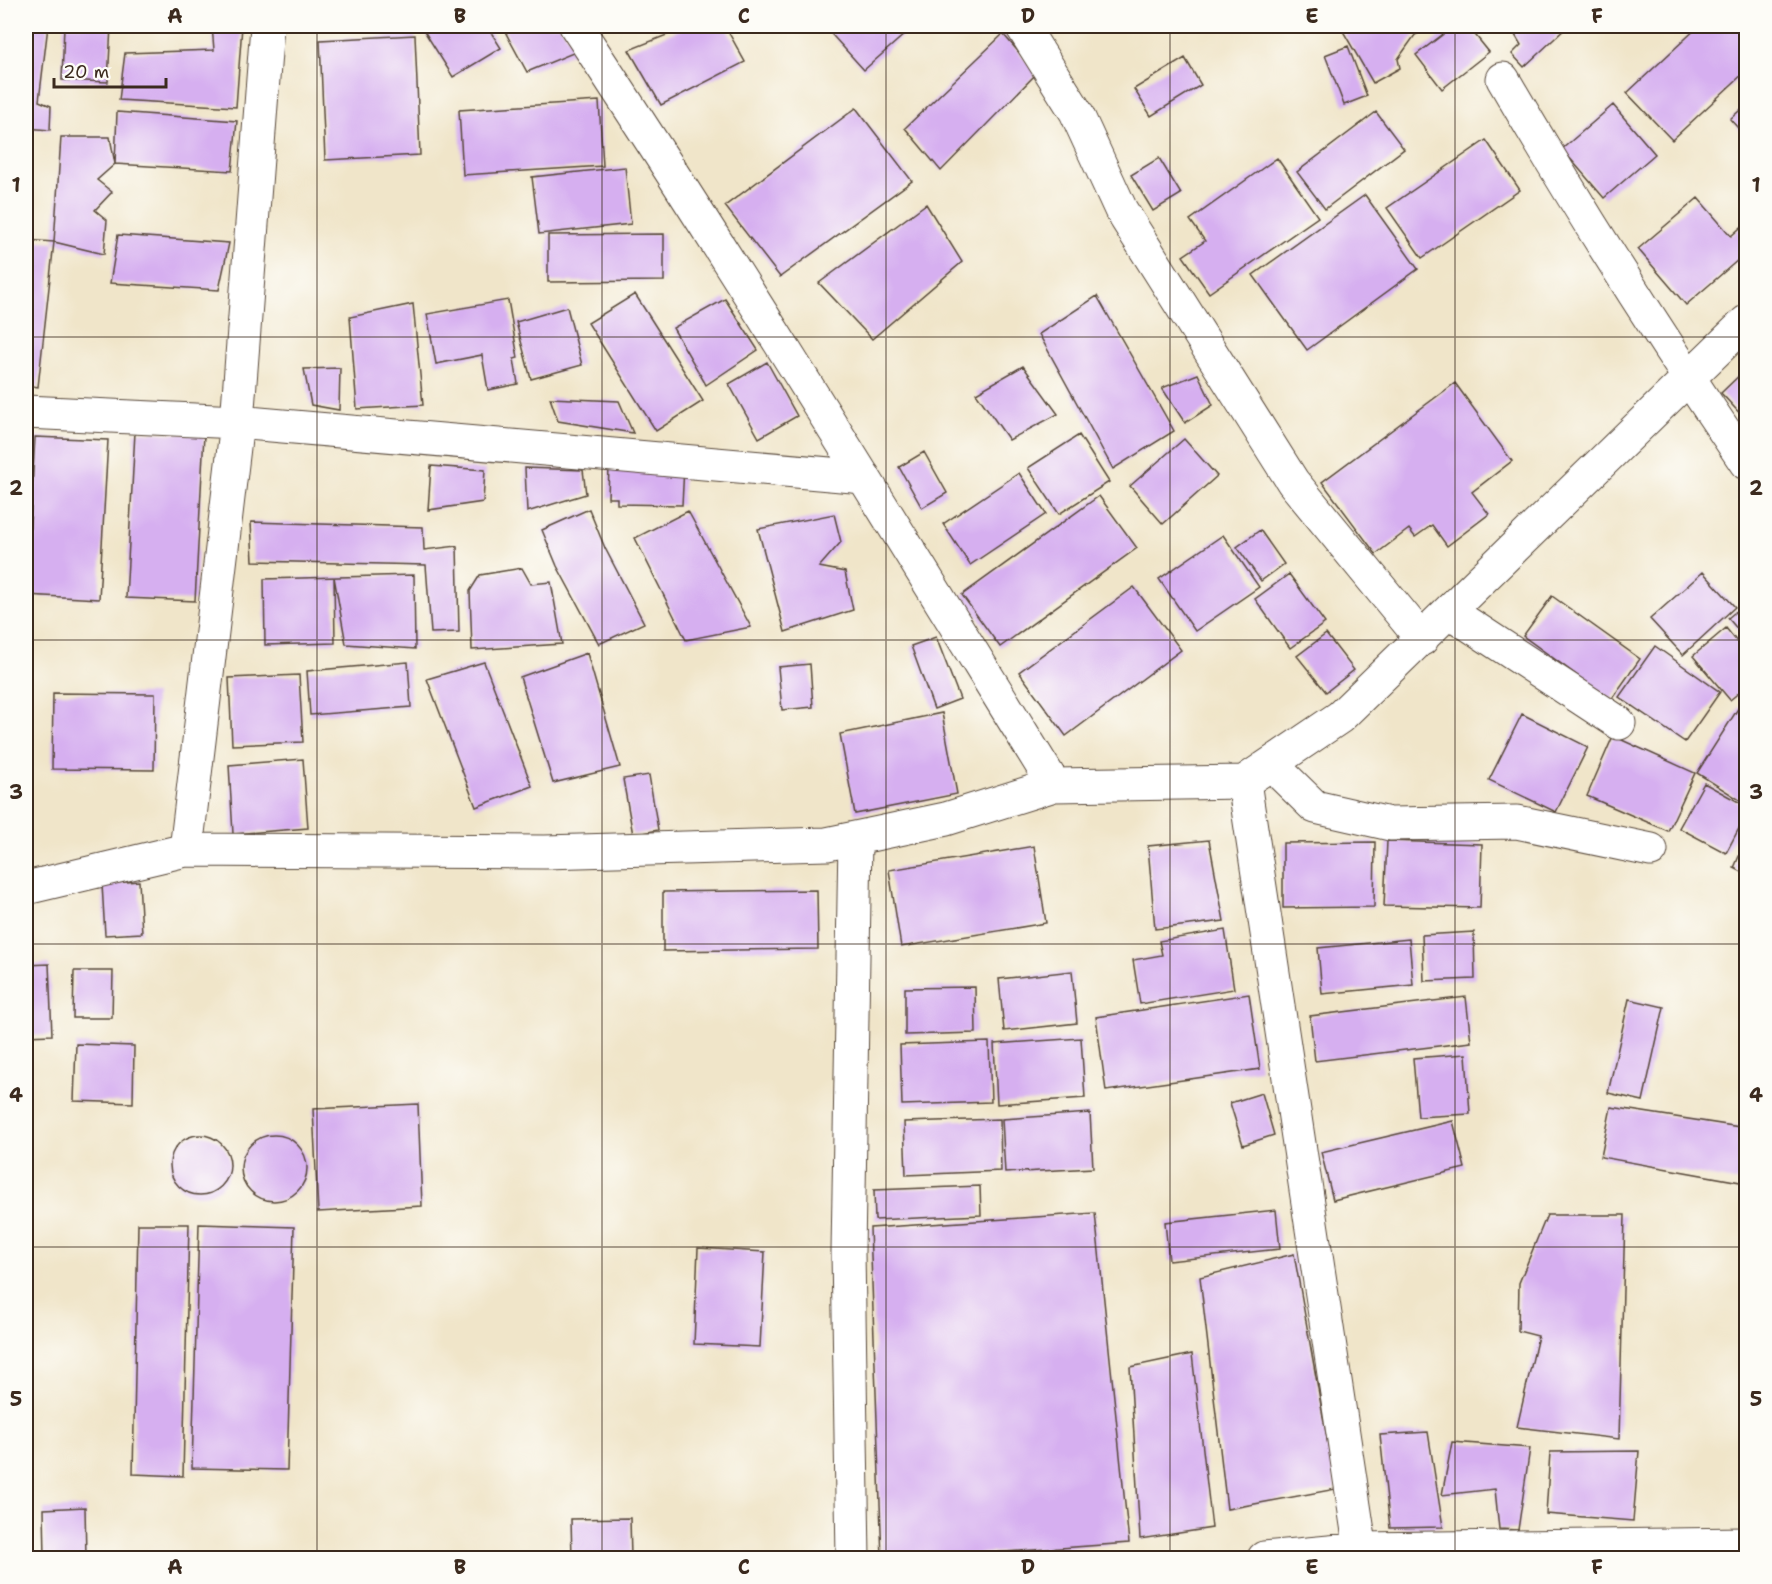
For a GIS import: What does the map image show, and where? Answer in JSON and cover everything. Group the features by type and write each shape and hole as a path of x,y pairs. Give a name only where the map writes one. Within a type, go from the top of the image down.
{"street":[{"path":"186,850 237,422 267,26"},
{"path":"576,26 656,146 864,477 1054,786"},
{"path":"1022,26 1076,112 1121,210 1293,482 1422,639"},
{"path":"1503,79 1548,157 1688,378 1746,463"},
{"path":"26,888 186,850 545,852 827,844 946,819 1054,786 1258,773 1340,717 1746,322"},
{"path":"26,412 237,422 864,477"},
{"path":"1450,612 1619,723"},
{"path":"1258,773 1315,807 1389,824 1517,822 1651,850"},
{"path":"1258,773 1362,1553"},
{"path":"853,1558 848,1252 855,839"},
{"path":"1264,1558 1362,1553 1746,1544"}],"building":[{"path":"26,26 48,26 39,101 51,106 50,130 26,128"},
{"path":"64,26 111,26 108,82 62,80"},
{"path":"212,26 242,26 236,107 119,100 125,53 214,50"},
{"path":"421,26 487,26 501,48 453,77"},
{"path":"502,26 560,26 578,51 527,72"},
{"path":"689,26 725,26 745,62 661,105 629,50"},
{"path":"824,26 914,26 864,70"},
{"path":"1340,26 1433,26 1415,35 1398,59 1400,68 1373,83"},
{"path":"1454,26 1468,26 1489,52 1442,89 1416,55"},
{"path":"1515,26 1568,26 1524,67 1512,54 1521,45 1511,28"},
{"path":"1699,26 1735,26 1746,38 1746,71 1672,140 1627,93"},
{"path":"1003,34 1037,73 941,171 905,128"},
{"path":"415,35 420,155 325,160 320,40"},
{"path":"1348,46 1367,96 1344,105 1325,55"},
{"path":"1185,58 1201,85 1151,116 1134,89"},
{"path":"599,101 603,166 463,175 459,110"},
{"path":"1613,105 1655,154 1604,198 1562,149"},
{"path":"1746,105 1746,137 1730,119"},
{"path":"856,108 912,181 780,277 725,206"},
{"path":"117,112 237,121 232,171 115,164"},
{"path":"1376,112 1404,149 1325,209 1297,172"},
{"path":"61,137 110,137 115,164 97,180 112,192 95,210 107,220 104,254 54,242"},
{"path":"1486,140 1520,190 1422,258 1387,208"},
{"path":"1159,158 1181,194 1153,211 1131,175"},
{"path":"1277,158 1318,217 1209,293 1183,256 1205,241 1190,220"},
{"path":"625,167 631,224 539,234 532,177"},
{"path":"1365,195 1418,269 1307,350 1253,275"},
{"path":"1698,198 1731,236 1746,223 1746,253 1686,305 1638,249"},
{"path":"926,204 962,262 872,339 819,283"},
{"path":"664,234 664,281 548,282 548,235"},
{"path":"118,235 229,243 219,290 110,283"},
{"path":"26,240 54,242 38,387 26,385"},
{"path":"635,294 703,401 656,431 588,323"},
{"path":"1097,296 1174,431 1113,469 1039,334"},
{"path":"725,299 758,350 706,385 673,328"},
{"path":"508,300 518,358 514,359 518,384 488,390 482,355 436,364 427,314"},
{"path":"413,304 423,405 357,409 350,317"},
{"path":"567,307 582,365 531,379 516,322"},
{"path":"767,362 797,416 759,438 729,384"},
{"path":"1023,366 1058,414 1009,440 976,393"},
{"path":"340,368 339,410 311,405 304,369"},
{"path":"1746,369 1746,420 1721,393"},
{"path":"1198,374 1213,405 1185,423 1162,388"},
{"path":"1455,383 1512,461 1472,492 1489,514 1447,546 1432,525 1415,537 1409,529 1376,554 1322,482"},
{"path":"550,398 619,401 633,433 558,421"},
{"path":"135,432 204,435 195,601 126,598"},
{"path":"1079,435 1109,482 1059,514 1028,468"},
{"path":"35,437 108,440 99,599 26,595"},
{"path":"1184,439 1217,476 1163,524 1130,486"},
{"path":"924,452 947,493 922,508 899,467"},
{"path":"609,465 684,467 682,505 617,504 617,498 608,498"},
{"path":"431,466 485,470 483,502 428,510"},
{"path":"525,468 583,470 586,494 527,512"},
{"path":"1019,473 1046,514 970,565 943,524"},
{"path":"1099,496 1137,548 1000,647 962,595"},
{"path":"589,509 605,548 644,623 599,644 557,566 542,530"},
{"path":"688,511 751,627 686,640 635,538"},
{"path":"834,514 841,542 819,567 845,572 853,610 785,632 758,529"},
{"path":"251,522 423,527 424,550 457,546 459,632 431,633 426,565 253,561"},
{"path":"1260,530 1284,564 1261,581 1237,547"},
{"path":"1223,535 1259,587 1195,631 1159,579"},
{"path":"522,568 531,584 551,582 562,644 472,650 470,591 480,575"},
{"path":"1703,572 1735,607 1683,655 1650,619"},
{"path":"1289,574 1325,623 1290,648 1255,599"},
{"path":"414,575 415,649 346,644 334,577"},
{"path":"334,577 335,643 265,645 264,579"},
{"path":"1134,587 1181,650 1066,736 1019,672"},
{"path":"1552,596 1640,659 1611,700 1523,636"},
{"path":"1746,603 1746,639 1728,618"},
{"path":"1726,628 1746,653 1746,687 1730,700 1693,656"},
{"path":"1326,634 1354,670 1326,692 1297,656"},
{"path":"936,637 960,699 934,709 911,646"},
{"path":"1655,646 1720,692 1685,742 1619,697"},
{"path":"587,653 620,767 553,783 520,677"},
{"path":"408,662 411,707 310,715 307,671"},
{"path":"484,662 532,786 476,807 427,679"},
{"path":"810,664 813,707 782,710 778,667"},
{"path":"299,675 303,742 232,745 229,678"},
{"path":"53,693 155,694 154,770 52,769"},
{"path":"1739,707 1746,711 1746,804 1697,773"},
{"path":"942,713 957,794 855,814 840,734"},
{"path":"1522,714 1588,747 1556,812 1489,780"},
{"path":"1613,736 1695,773 1668,831 1587,796"},
{"path":"303,759 308,828 233,834 229,765"},
{"path":"649,775 658,830 633,835 623,779"},
{"path":"1704,783 1746,806 1746,815 1726,853 1679,828"},
{"path":"1209,840 1224,921 1155,929 1148,846"},
{"path":"1746,840 1746,874 1734,868"},
{"path":"1387,841 1482,844 1480,908 1384,906"},
{"path":"1375,842 1374,907 1283,908 1283,843"},
{"path":"1034,846 1046,923 901,947 889,870"},
{"path":"139,881 142,933 105,935 102,884"},
{"path":"817,890 818,949 663,951 663,892"},
{"path":"1225,930 1234,989 1140,1004 1133,960 1162,955 1159,941"},
{"path":"1474,932 1475,979 1424,981 1422,935"},
{"path":"1409,939 1413,985 1322,994 1318,948"},
{"path":"49,964 52,1035 26,1036 26,965"},
{"path":"74,971 113,971 112,1018 73,1018"},
{"path":"1072,971 1077,1023 1004,1031 999,979"},
{"path":"975,987 976,1033 905,1035 905,988"},
{"path":"1249,994 1260,1069 1106,1091 1096,1017"},
{"path":"1466,997 1471,1042 1315,1061 1310,1016"},
{"path":"1629,999 1664,1007 1643,1101 1608,1093"},
{"path":"1081,1038 1085,1098 997,1104 994,1044"},
{"path":"989,1042 991,1102 902,1105 900,1045"},
{"path":"76,1044 134,1046 133,1103 74,1101"},
{"path":"1466,1054 1470,1114 1418,1117 1413,1058"},
{"path":"1262,1093 1274,1135 1243,1145 1230,1103"},
{"path":"418,1104 422,1206 318,1212 313,1109"},
{"path":"1611,1107 1746,1128 1746,1183 1601,1157"},
{"path":"1090,1113 1093,1168 1005,1173 1002,1119"},
{"path":"1000,1119 1001,1171 906,1175 904,1122"},
{"path":"1453,1121 1465,1168 1333,1200 1321,1152"},
{"path":"194,1135 206,1135 217,1140 225,1148 230,1165 228,1177 217,1190 206,1195 194,1195 183,1190 175,1182 170,1171 170,1159 175,1148 183,1140"},
{"path":"267,1135 281,1135 293,1140 302,1149 307,1168 305,1181 298,1192 281,1201 267,1201 255,1196 246,1187 241,1175 241,1161 246,1149 255,1140"},
{"path":"980,1186 981,1215 875,1220 874,1190"},
{"path":"1276,1210 1280,1249 1169,1261 1165,1222"},
{"path":"1095,1213 1129,1543 923,1558 882,1558 870,1228"},
{"path":"1547,1215 1625,1215 1619,1439 1517,1427 1538,1336 1518,1331 1519,1283"},
{"path":"138,1224 189,1224 183,1476 133,1474"},
{"path":"199,1224 294,1227 287,1470 192,1468"},
{"path":"698,1248 765,1252 760,1347 694,1344"},
{"path":"1294,1254 1336,1489 1227,1509 1200,1277"},
{"path":"1192,1354 1212,1528 1140,1539 1130,1367"},
{"path":"1428,1432 1443,1527 1390,1528 1380,1435"},
{"path":"1452,1442 1530,1448 1518,1530 1499,1529 1495,1489 1442,1495"},
{"path":"1639,1451 1633,1521 1546,1514 1550,1452"},
{"path":"85,1507 86,1558 45,1558 44,1509"},
{"path":"630,1518 631,1557 572,1558 571,1519"}]}
